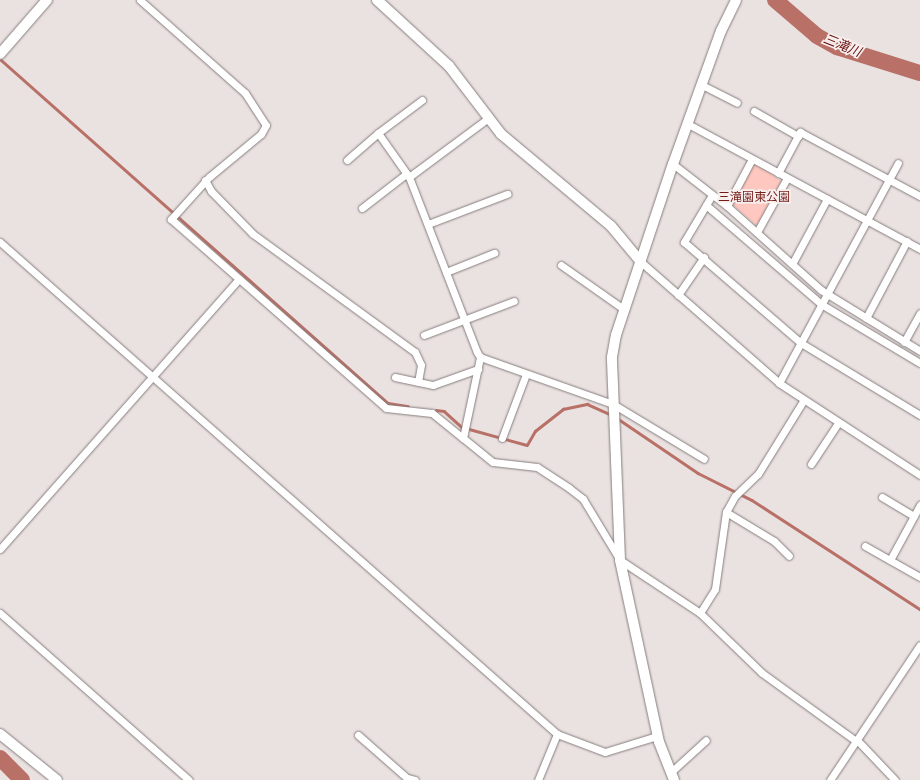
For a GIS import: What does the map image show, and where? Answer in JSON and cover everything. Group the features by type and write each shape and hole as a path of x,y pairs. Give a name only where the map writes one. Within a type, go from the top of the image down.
{"street":[{"path":"0,53 47,0"},
{"path":"140,0 245,93 266,125 261,134 205,180 170,216 238,280 379,404 395,410 432,413 464,436 493,462 533,465 584,499 620,560 700,613 762,672 857,741 895,780"},
{"path":"377,0 449,66 487,118 520,152 610,226 641,262 678,295 779,383 838,423 920,475"},
{"path":"706,740 672,776 657,736 620,560 612,357 625,310 673,164 702,85 736,0"},
{"path":"702,85 737,102"},
{"path":"347,160 378,133 422,100"},
{"path":"754,112 798,136"},
{"path":"362,208 487,118"},
{"path":"688,124 920,249"},
{"path":"778,173 800,132 920,196"},
{"path":"378,133 408,175 480,357 468,424 464,436"},
{"path":"728,206 752,159"},
{"path":"779,383 898,162"},
{"path":"673,164 728,206 827,294 920,351"},
{"path":"757,232 787,178"},
{"path":"205,180 211,191 253,234 415,352 421,365 418,382"},
{"path":"428,224 507,194"},
{"path":"712,195 684,242 704,257 801,342 920,415"},
{"path":"792,264 827,199"},
{"path":"706,204 822,304 920,363"},
{"path":"866,318 907,241"},
{"path":"0,242 557,734 605,752 657,736"},
{"path":"446,272 494,253"},
{"path":"678,295 704,257"},
{"path":"561,265 625,310"},
{"path":"0,549 238,280"},
{"path":"424,335 514,301"},
{"path":"904,342 920,313"},
{"path":"480,357 613,407 704,459"},
{"path":"395,377 433,385 478,369"},
{"path":"502,438 526,374"},
{"path":"700,613 715,589 726,512 735,496 758,474 803,400"},
{"path":"811,464 838,423"},
{"path":"882,497 914,516"},
{"path":"890,560 920,505"},
{"path":"726,512 774,541 789,556"},
{"path":"864,546 920,577"},
{"path":"0,613 189,780"},
{"path":"830,780 917,657 920,645"},
{"path":"0,734 56,780"},
{"path":"538,780 557,734"},
{"path":"358,735 406,779 415,780"}],"green space":[{"name":"三滝園東公園","path":"757,164 782,182 757,226 732,204 752,165"}],"waterway":[{"name":"三滝川","path":"775,0 817,36 837,47 920,73"},
{"path":"0,59 388,403 408,406"},
{"path":"436,410 444,411 462,427 527,445 535,431 563,409 587,404 612,415"},
{"path":"617,418 698,473 752,500 920,609"},
{"path":"0,758 22,780"}]}
